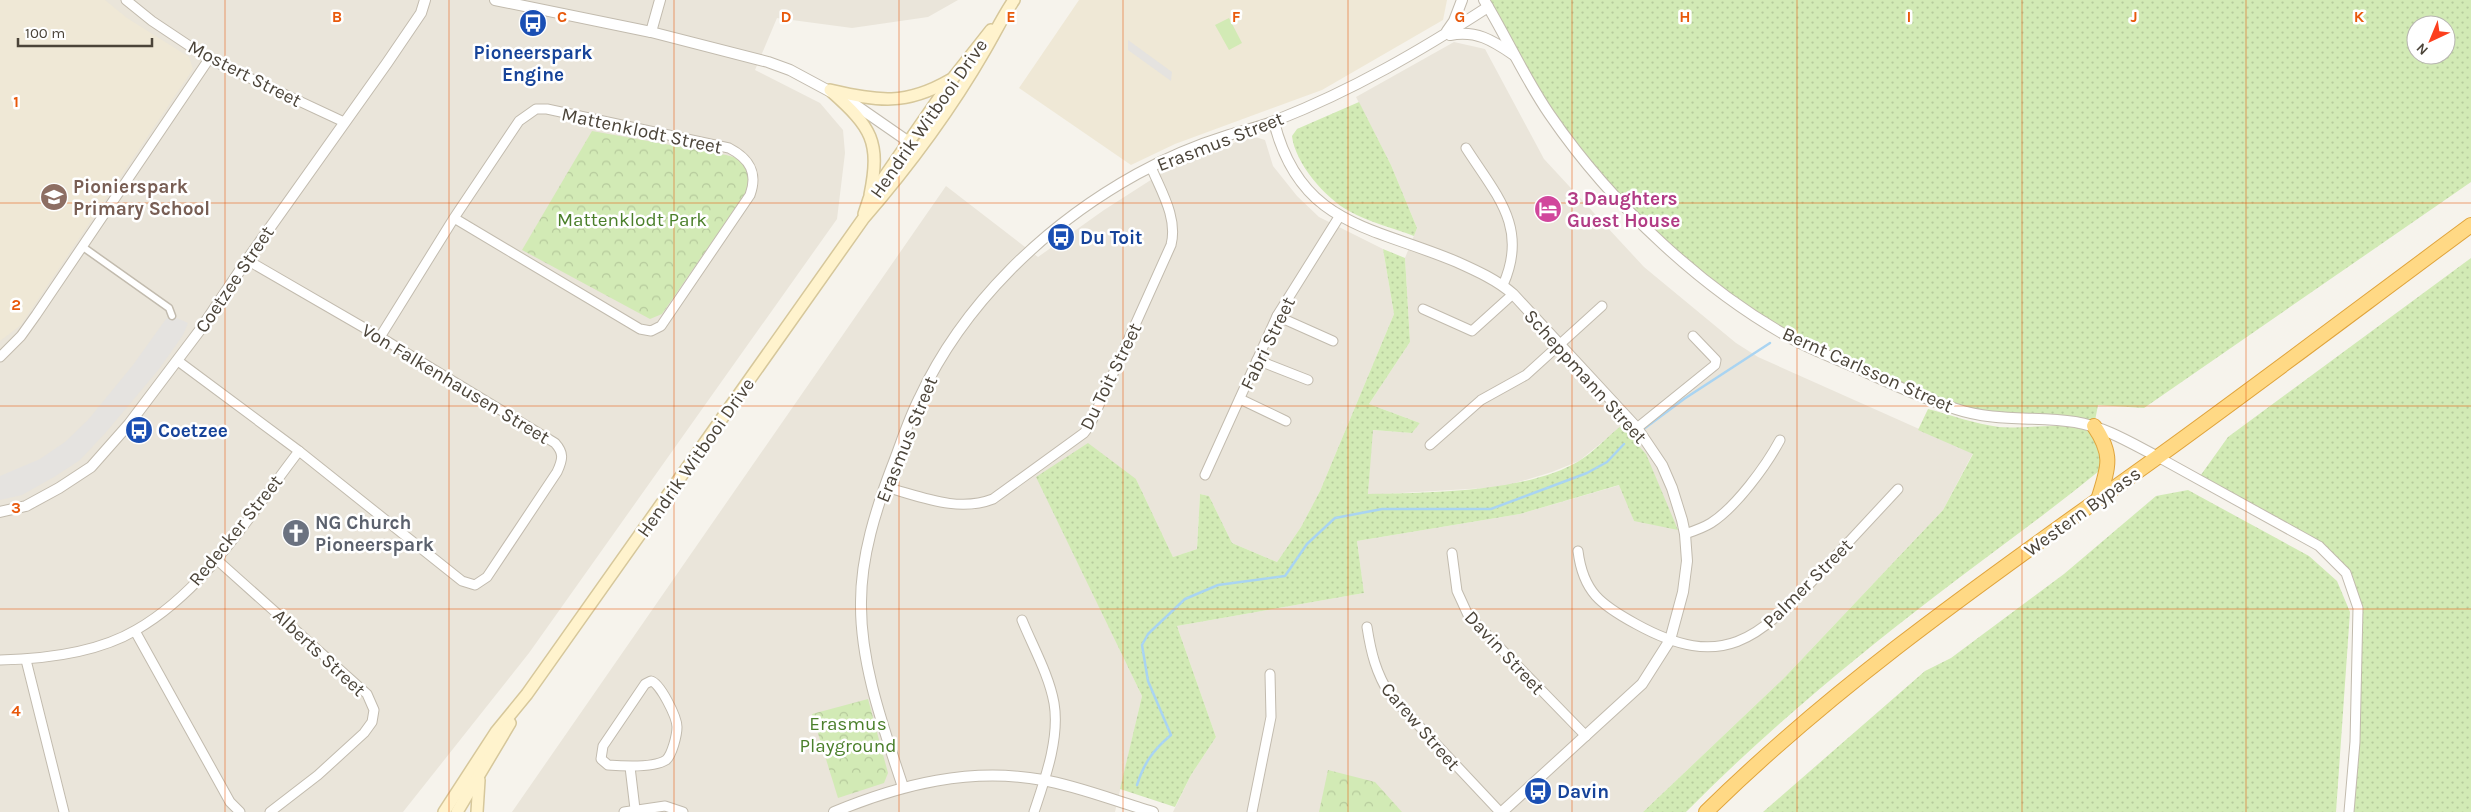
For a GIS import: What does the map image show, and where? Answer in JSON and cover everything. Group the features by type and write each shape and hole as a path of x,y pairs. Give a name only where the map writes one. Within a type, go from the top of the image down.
{"highway":[{"name":"Western Bypass","path":"1706,812 1738,780 1846,687 1953,604 2158,456 2471,225"},
{"path":"2094,426 2103,439 2108,453 2108,470 2099,497"}],"main road":[{"name":"Hendrik Witbooi Drive","path":"444,812 496,732 527,694 863,220 889,190 953,78 1014,0"},
{"name":"Hendrik Witbooi Drive","path":"863,220 869,199 914,146 985,49 1000,20"},
{"path":"830,90 862,98 902,99 923,94 953,78"},
{"path":"830,90 854,112 869,132 875,158 869,199"},
{"name":"Hendrik Witbooi Drive","path":"458,812 527,694"},
{"path":"478,812 479,778"}],"street":[{"name":"Mostert Street","path":"126,0 152,21 209,59 344,122"},
{"path":"420,0 421,13"},
{"name":"Coetzee Street","path":"0,512 26,506 59,488 91,467 129,424 178,361 421,13 425,0"},
{"path":"421,13 432,0"},
{"path":"495,0 651,32 768,62 830,90 857,106 914,146"},
{"path":"651,32 660,0"},
{"path":"1444,36 1454,21 1462,0"},
{"name":"Erasmus Street","path":"903,787 869,670 862,624 861,602 867,552 885,487 919,398 947,348 964,324 995,286 1039,242 1099,196 1151,167 1209,142 1274,122 1350,90 1444,36 1486,3"},
{"name":"Bernt Carlsson Street","path":"1486,3 1549,113 1578,153 1608,189 1655,236 1705,278 1754,314 1802,344 1897,386 1956,409 2001,418 2074,422 2094,426 2158,456"},
{"path":"1444,36 1463,32 1487,37 1517,58"},
{"path":"0,357 21,336 83,248 209,59"},
{"name":"Mattenklodt Street","path":"380,337 454,218 519,121 536,109 547,109 729,148 748,161 754,176 750,195 660,326 651,331 640,329 454,218"},
{"name":"Scheppmann Street","path":"1274,122 1280,144 1292,171 1308,192 1339,217 1435,253 1503,285 1513,294 1636,428 1662,465 1672,488 1685,534 1687,561 1683,592 1670,640 1642,684 1501,812"},
{"path":"1466,148 1508,215 1513,246 1511,263 1503,285"},
{"name":"Du Toit Street","path":"885,487 960,506 982,503 993,498 1084,433 1090,425 1172,245 1173,225 1170,213 1151,167"},
{"name":"Fabri Street","path":"1205,475 1277,316 1339,217"},
{"path":"83,248 169,308 172,316"},
{"name":"Von Falkenhausen Street","path":"178,361 299,451 462,581 475,585 487,577 557,472 562,461 562,451 555,443 380,337 247,260"},
{"path":"1423,310 1472,331 1513,294"},
{"path":"1430,444 1481,400 1517,382 1602,306"},
{"path":"1277,316 1333,341"},
{"path":"1636,428 1715,365 1716,360 1693,336"},
{"path":"1258,360 1308,380"},
{"path":"1240,399 1286,421"},
{"path":"1685,534 1711,523 1721,514 1759,474 1780,440"},
{"name":"Redecker Street","path":"0,660 26,660 108,644 135,631 160,615 216,559 299,451"},
{"path":"2158,456 2319,546 2346,573 2358,608 2355,742 2349,812"},
{"name":"Palmer Street","path":"1578,551 1580,571 1593,594 1622,616 1670,640 1710,647 1727,645 1752,636 1768,625 1898,489"},
{"name":"Davin Street","path":"1452,553 1457,591 1468,615 1586,736"},
{"name":"Alberts Street","path":"216,559 367,694 374,710 372,722 364,733 318,775 270,812"},
{"path":"1022,620 1048,682 1054,703 1053,737 1044,780 1034,812"},
{"name":"Carew Street","path":"1367,626 1372,657 1378,678 1390,695 1501,812"},
{"path":"135,631 230,802 240,812"},
{"path":"26,660 64,812"},
{"path":"1252,812 1271,717 1270,674"},
{"path":"654,682 658,684 676,720 676,732 668,757 665,760 630,767 608,765 601,758 601,751 645,684 654,682"},
{"path":"630,767 635,809"},
{"path":"834,812 903,787 975,775 1044,780 1153,812"},
{"path":"624,812 666,806 683,812"}],"shaded area":[{"path":"0,0 958,0 928,17 852,28 777,18 755,70 820,103 843,130 845,153 837,219 529,653 403,812 0,812"},
{"name":"Pionierspark Primary School","path":"0,0 105,0 127,18 189,57 193,69 21,325 0,341"},
{"path":"1079,0 1447,0 1443,20 1322,90 1175,144 1131,165 1019,88"},
{"path":"1128,40 1172,72 1171,81 1128,50"},
{"path":"1454,42 1485,49 1544,159 1644,267 1736,343 1758,357 1973,453 1943,510 1784,678 1643,812 1173,812 1191,775 1216,737 1177,626 1364,593 1357,541 1520,514 1620,485 1634,521 1646,454 1621,427 1579,461 1552,472 1502,487 1368,495 1372,430 1412,433 1420,423 1369,404 1410,342 1405,258 1417,228 1391,165 1356,97"},
{"path":"1252,136 1265,140 1273,166 1297,196 1319,217 1383,249 1394,314 1320,491 1301,527 1277,562 1232,543 1209,496 1200,494 1197,549 1173,557 1136,479 1037,477 1142,696 1115,812 512,812 946,186 1038,257 1104,210 1171,167"},
{"path":"172,316 188,323 183,335 159,369 80,460 22,495 0,500 0,476 40,459 65,442 88,420 133,365 166,319"}],"green space":[{"path":"1484,0 2471,0 2471,182 2144,408 2098,405 2094,426 2001,418 1897,386 1754,314 1655,236 1578,153"},
{"path":"1229,18 1242,43 1229,50 1215,25"},
{"path":"1359,102 1391,165 1417,228 1414,236 1349,211 1330,198 1305,168 1294,146 1292,136 1297,129"},
{"name":"Mattenklodt Park","path":"592,131 726,155 748,161 750,183 747,191 662,314 650,319 522,250"},
{"path":"1383,249 1405,258 1410,342 1369,404 1420,423 1412,433 1373,430 1368,494 1477,489 1533,479 1558,471 1579,461 1621,426 1646,454 1678,530 1634,521 1619,485 1520,514 1357,541 1364,593 1177,626 1216,737 1191,775 1175,807 1120,789 1142,696 1036,477 1088,443 1136,479 1173,557 1197,549 1200,494 1209,496 1232,543 1277,562 1301,527 1320,491 1394,314"},
{"path":"2471,258 2471,812 2349,812 2358,608 2346,573 2319,546 2198,479 2228,437"},
{"path":"1928,409 1990,426 2068,426 2087,430 2096,437 2100,448 2099,471 1869,648 1775,727 1686,812 1643,812 1784,678 1943,510 1973,454 1918,430"},
{"path":"2188,490 2309,556 2337,581 2350,612 2336,812 1763,812 1925,671 1951,658 2064,574 2156,496"},
{"name":"Erasmus Playground","path":"868,699 888,773 884,783 838,798 812,714"},
{"path":"1328,770 1375,782 1402,812 1319,812"}],"waterway":[{"path":"1645,428 1684,399 1770,343"},
{"path":"1137,785 1150,757 1171,735 1148,681 1142,645 1148,634 1185,599 1218,585 1285,576 1307,544 1335,518 1382,509 1491,509 1587,473 1607,462 1624,444"}],"place":[{"name":"Pioneerspark Engine","path":"533,23"},
{"name":"Pionierspark Primary School","path":"54,197"},
{"name":"3 Daughters Guest House","path":"1548,209"},
{"name":"Du Toit","path":"1061,237"},
{"name":"Coetzee","path":"139,430"},
{"name":"NG Church Pioneerspark","path":"296,533"},
{"name":"Davin","path":"1538,791"}]}
